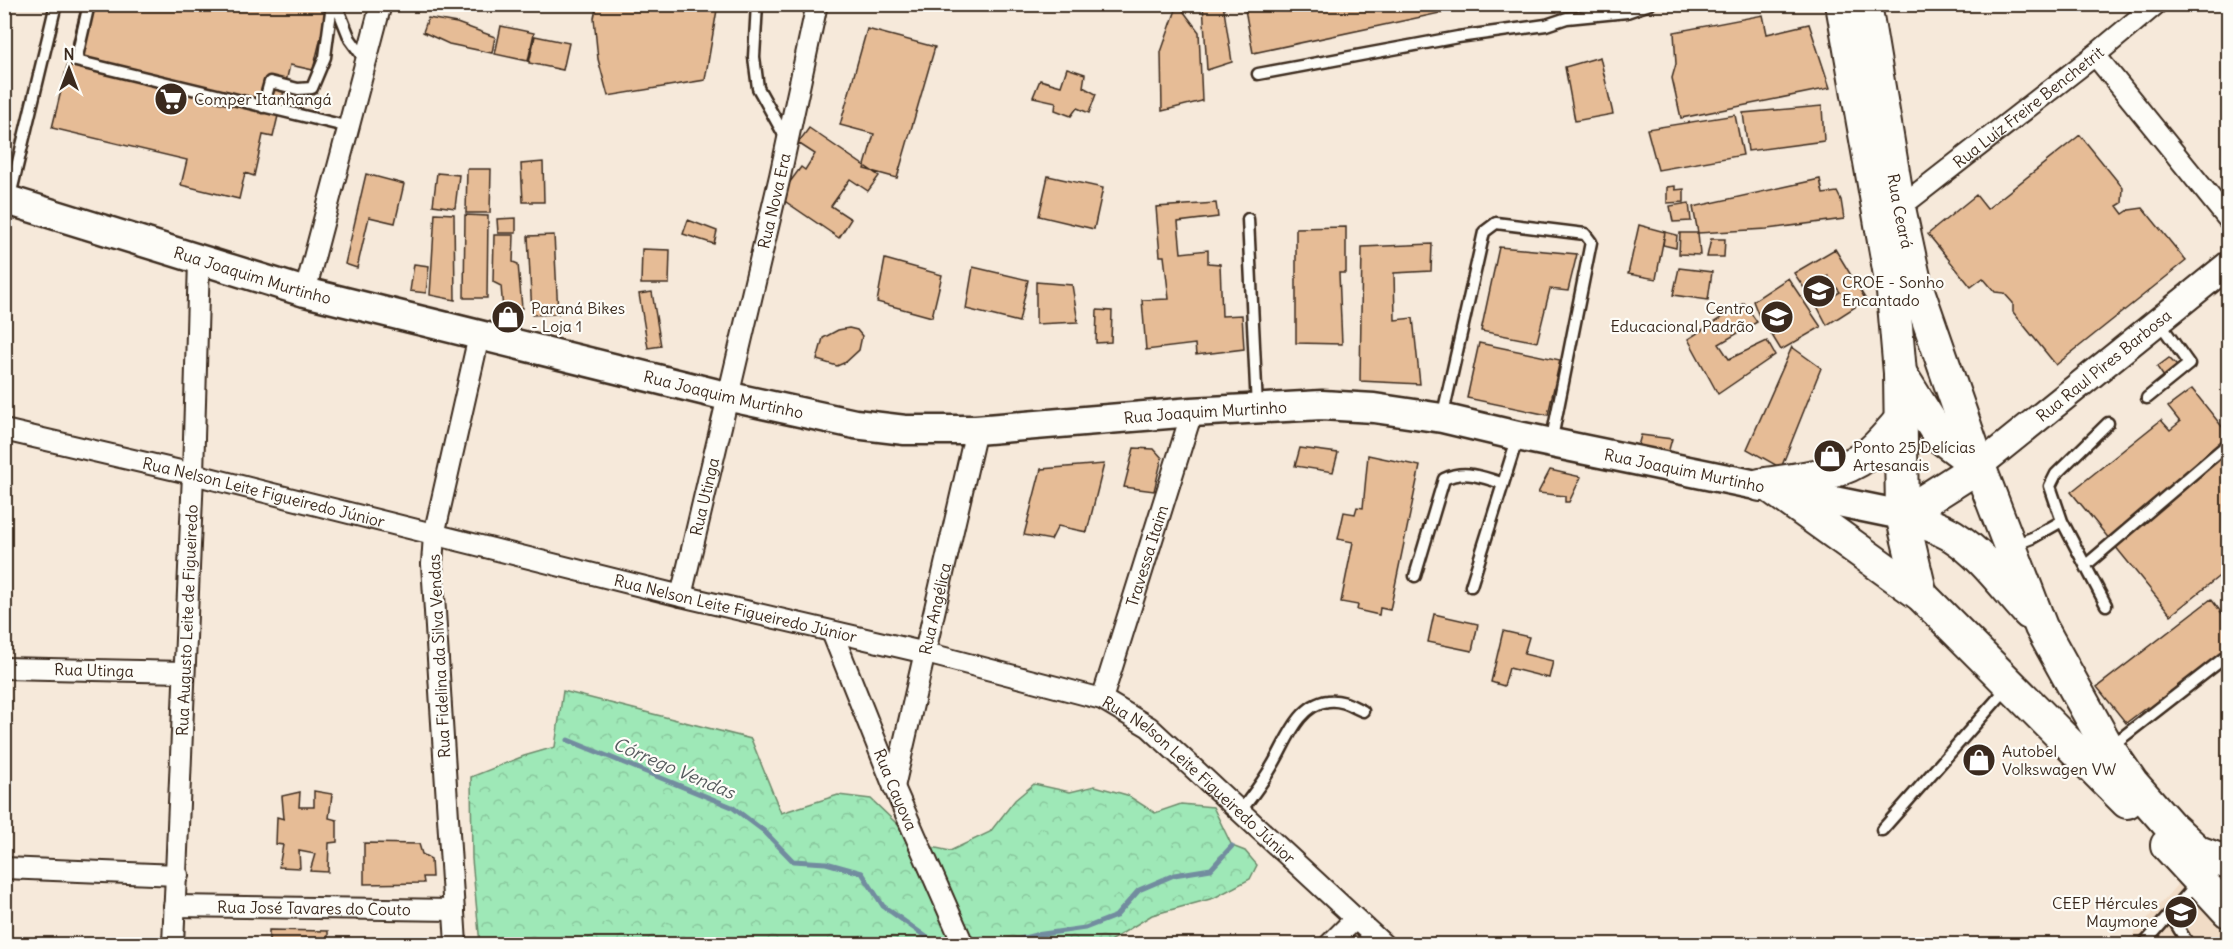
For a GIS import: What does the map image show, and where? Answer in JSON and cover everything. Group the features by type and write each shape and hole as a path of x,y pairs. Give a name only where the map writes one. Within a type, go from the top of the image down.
{"main road":[{"name":"Rua Ceará","path":"1842,4 1893,292 1900,373 1902,515"},
{"name":"Rua Ceará","path":"1864,4 1899,208 1915,282 1978,466 2010,546"},
{"name":"Rua Joaquim Murtinho","path":"7,200 305,292 479,336 629,370 726,396 855,424 905,430 976,430 1257,408 1322,405 1374,408 1442,418 1551,443 1902,515"},
{"path":"1900,373 1940,437 1978,466 1902,515"},
{"path":"1766,486 1841,469 1867,455 1899,422"},
{"path":"1766,486 1921,595 2107,781 2207,862"},
{"path":"1902,515 1921,595"},
{"path":"1902,515 1928,523 1954,537 1976,554 2041,627"},
{"path":"2010,546 2041,627 2108,748 2132,783 2207,862 2229,911"}],"street":[{"path":"305,292 381,4"},
{"name":"Rua Nova Era","path":"726,396 817,4"},
{"name":"Rua Luíz Freire Benchetrit","path":"1899,208 2096,55 2156,4"},
{"path":"2096,55 2229,219"},
{"name":"Rua Augusto Leite de Figueiredo","path":"173,945 178,875 184,672 194,474 199,260"},
{"name":"Rua Raul Pires Barbosa","path":"1978,466 2229,265"},
{"name":"Rua Fidelina da Silva Vendas","path":"456,945 432,564 434,535 479,336"},
{"name":"Rua Utinga","path":"681,596 726,396"},
{"name":"Travessa Itaim","path":"1102,699 1192,412"},
{"name":"Rua Nelson Leite Figueiredo Júnior","path":"4,430 194,474 681,596 926,653 1102,699 1149,727 1383,945"},
{"name":"Rua Angélica","path":"894,787 976,430"},
{"name":"Rua Cayova","path":"832,632 894,787 963,945"},
{"name":"Rua Utinga","path":"4,668 184,672"},
{"path":"2207,862 2204,848 2229,846"},
{"path":"4,868 178,875"},
{"name":"Rua José Tavares do Couto","path":"174,906 454,910"},
{"path":"1330,945 1355,919"}],"lane":[{"path":"7,200 56,4"},
{"path":"89,4 76,61 349,127"},
{"path":"263,107 270,82 298,89 312,88 325,57 334,4"},
{"path":"334,4 350,39 366,61"},
{"path":"757,4 754,57 758,88 787,141"},
{"path":"1258,74 1458,37 1546,25 1568,18 1627,12 1650,4"},
{"path":"1248,219 1257,408"},
{"path":"1442,418 1484,232 1496,223 1585,234 1591,242 1551,443"},
{"path":"2148,398 2189,364 2159,321"},
{"path":"2106,604 2062,521 2050,486 2056,474 2108,423"},
{"path":"1471,586 1518,436"},
{"path":"2086,565 2229,444"},
{"path":"1415,576 1444,479 1455,474 1467,473 1502,483"},
{"path":"2010,546 2032,538 2062,521"},
{"path":"2108,748 2229,656"},
{"path":"1882,830 2010,684"},
{"path":"1240,812 1272,767 1292,729 1307,711 1328,701 1341,701 1363,711"},
{"path":"2144,945 2170,914 2207,862"},
{"path":"2170,914 2188,945"}],"shaded area":[{"name":"CEEP Hércules Maymone","path":"2182,879 2228,939 2228,944 2125,944"}],"green space":[{"path":"563,691 751,739 781,813 838,795 871,799 918,844 950,851 990,832 1015,800 1034,784 1070,792 1095,786 1127,795 1155,813 1181,804 1213,807 1232,846 1245,851 1257,865 1250,879 1214,898 1152,915 1105,944 480,944 472,859 471,777 524,756 555,747"}],"building":[{"name":"Comper Itanhangá","path":"82,4 329,4 313,70 290,65 273,137 263,135 254,176 245,173 239,199 181,185 187,160 52,128"},
{"path":"597,4 718,4 705,80 608,96 598,59 594,18"},
{"path":"1178,4 1199,32 1202,101 1162,111 1161,52"},
{"path":"1203,4 1223,4 1232,62 1207,70"},
{"path":"1244,4 1453,4 1454,10 1253,53"},
{"path":"1763,15 1767,34 1809,24 1830,88 1681,118 1672,78 1676,64 1674,32"},
{"path":"428,18 457,23 495,37 492,53 449,44 423,32"},
{"path":"501,26 534,33 528,61 495,54"},
{"path":"867,29 935,47 897,178 864,169 874,134 840,125"},
{"path":"535,36 569,43 563,70 529,63"},
{"path":"1600,57 1613,114 1575,121 1565,67"},
{"path":"1067,68 1085,74 1083,87 1096,94 1089,113 1077,108 1071,116 1055,110 1056,102 1033,97 1040,80 1061,86"},
{"path":"1822,106 1824,141 1748,151 1743,113"},
{"path":"1735,115 1743,155 1658,170 1647,129"},
{"path":"809,128 879,176 868,191 850,179 831,206 851,219 839,238 770,191 780,176 790,182 801,167 805,170 815,154 798,143"},
{"path":"2080,135 2123,188 2122,203 2117,206 2123,214 2129,210 2143,208 2186,261 2056,365 2013,312 2013,303 2004,293 1995,292 1983,278 1971,287 1928,234 1976,195 1987,209"},
{"path":"543,162 544,202 523,202 521,164"},
{"path":"467,169 491,169 490,213 466,213"},
{"path":"437,173 459,175 455,208 433,205"},
{"path":"366,174 404,184 395,223 369,217 357,268 345,264"},
{"path":"1048,176 1103,188 1094,229 1039,216"},
{"path":"1820,179 1823,194 1837,192 1841,200 1844,219 1767,229 1698,233 1693,207"},
{"path":"1675,186 1675,190 1684,189 1684,202 1667,203 1667,187"},
{"path":"1216,203 1218,217 1178,222 1181,253 1208,250 1208,263 1220,264 1222,316 1242,315 1244,349 1196,355 1195,344 1146,350 1142,300 1169,299 1164,256 1160,256 1156,207"},
{"path":"1689,203 1691,221 1673,222 1670,206"},
{"path":"435,213 454,214 455,300 430,295"},
{"path":"465,215 488,216 487,298 464,298"},
{"path":"516,218 516,233 498,233 497,219"},
{"path":"688,220 717,231 714,244 683,234"},
{"path":"1639,225 1665,232 1656,279 1628,274"},
{"path":"1346,227 1346,273 1339,273 1342,344 1296,343 1296,228"},
{"path":"1665,232 1677,235 1676,248 1663,245"},
{"path":"1680,233 1698,233 1700,255 1679,254"},
{"path":"494,235 514,235 513,262 518,264 522,308 503,310 501,286 493,282"},
{"path":"554,235 558,314 532,315 528,236"},
{"path":"1711,239 1725,239 1724,257 1707,257"},
{"path":"1432,244 1431,271 1394,273 1395,320 1413,318 1420,384 1360,381 1362,247"},
{"path":"1499,247 1577,254 1568,291 1550,289 1537,342 1481,331"},
{"path":"642,249 670,250 669,284 641,284"},
{"path":"1835,249 1866,300 1827,325 1817,306 1840,292 1828,276 1806,291 1794,273"},
{"path":"885,259 942,275 932,317 877,302"},
{"path":"414,264 429,266 426,293 410,291"},
{"path":"973,267 1028,280 1019,322 966,309"},
{"path":"1679,268 1712,272 1708,300 1673,295"},
{"path":"1788,278 1821,327 1781,350 1770,332 1792,320 1788,311 1781,301 1760,319 1753,301"},
{"path":"1036,282 1072,285 1078,322 1036,324"},
{"path":"652,292 661,346 648,348 639,294"},
{"path":"1744,303 1757,322 1719,344 1729,359 1767,341 1775,355 1718,394 1688,339"},
{"path":"1097,310 1112,311 1111,342 1096,343"},
{"path":"849,328 857,330 862,336 859,350 846,362 837,366 817,360 823,338 838,330"},
{"path":"1479,343 1560,360 1548,415 1467,398"},
{"path":"1792,347 1821,368 1781,468 1747,449"},
{"path":"2169,358 2177,366 2164,377 2157,367"},
{"path":"2192,389 2228,434 2228,462 2222,467 2228,475 2228,569 2171,615 2071,492 2161,420 2170,430 2180,422 2168,407"},
{"path":"1641,435 1672,439 1668,453 1638,446"},
{"path":"1134,448 1154,449 1162,458 1154,491 1124,487"},
{"path":"1300,448 1338,453 1333,472 1295,466"},
{"path":"1368,455 1420,466 1390,610 1380,608 1379,615 1357,610 1358,605 1341,602 1353,542 1338,539 1344,512 1355,514 1357,507 1363,508"},
{"path":"1104,464 1087,532 1058,526 1051,540 1024,535 1041,469"},
{"path":"1550,470 1581,477 1569,502 1565,502 1565,496 1538,493"},
{"path":"2211,599 2228,621 2228,652 2151,712 2147,707 2126,723 2097,687"},
{"path":"1434,614 1478,624 1472,651 1428,642"},
{"path":"1503,631 1529,637 1524,654 1553,661 1549,678 1509,668 1504,686 1491,682"},
{"path":"314,791 332,794 329,818 337,820 337,842 329,843 328,872 310,871 315,854 299,851 300,868 279,867 283,845 276,844 277,817 284,819 282,796 300,792 299,807 314,807"},
{"path":"364,843 419,844 422,854 431,859 432,877 423,877 424,883 364,884"},
{"path":"269,930 328,931 328,944 269,944"}],"waterway":[{"name":"Córrego Vendas","path":"568,740 732,807 764,831 793,861 826,863 862,873 883,906 936,944"},
{"name":"Córrego Vendas","path":"1003,943 1036,935 1085,928 1116,916 1139,890 1174,875 1211,869 1232,846"}],"place":[{"name":"Comper Itanhangá","path":"171,99"},
{"name":"CROE - Sonho Encantado","path":"1819,291"},
{"name":"Paraná Bikes - Loja 1","path":"508,317"},
{"name":"Centro Educacional Padrão","path":"1777,317"},
{"name":"Ponto 25 Delícias Artesanais","path":"1830,456"},
{"name":"Autobel Volkswagen VW","path":"1979,760"},
{"name":"CEEP Hércules Maymone","path":"2181,912"}]}
